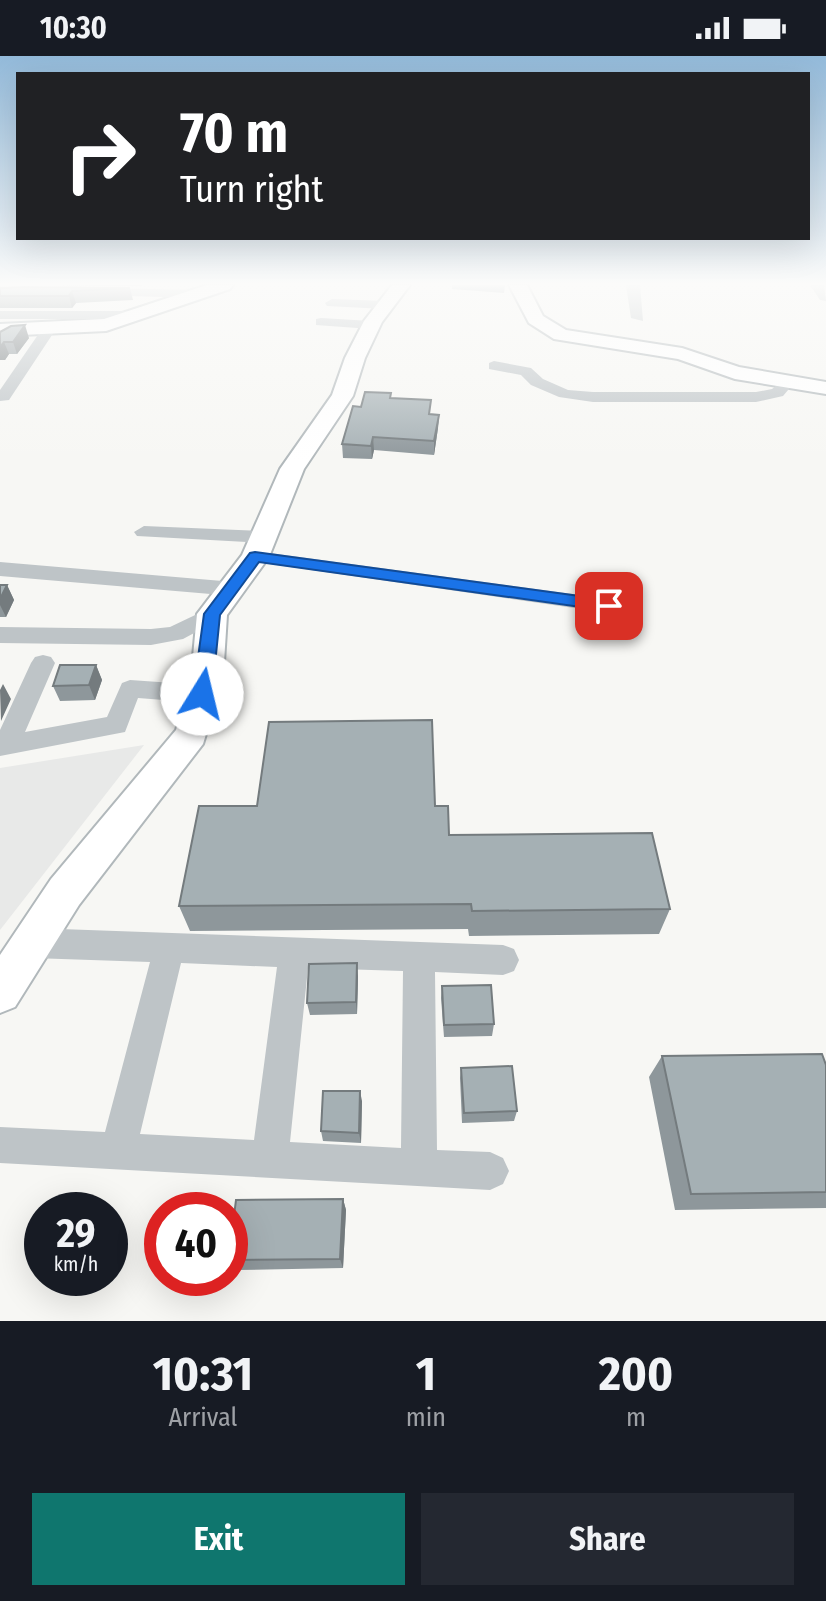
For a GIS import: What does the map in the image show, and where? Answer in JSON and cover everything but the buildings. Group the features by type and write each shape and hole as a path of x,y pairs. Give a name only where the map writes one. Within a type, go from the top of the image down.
{"street":[{"path":"3,397 39,344"},
{"path":"0,635 151,637 175,634 212,614 234,589 260,547 292,469 342,396 367,344"},
{"path":"619,344 682,354 735,373 826,388"},
{"path":"494,366 526,371 537,382 565,394 593,397 756,397 777,393 786,383"},
{"path":"144,532 260,547 609,606"},
{"path":"0,569 234,589"},
{"path":"0,992 65,892 191,735 202,694 212,614"},
{"path":"3,745 43,663"},
{"path":"3,745 116,725 130,689 202,694"},
{"path":"32,943 503,960"},
{"path":"118,1151 169,948"},
{"path":"270,1159 294,952"},
{"path":"419,957 419,1167"},
{"path":"0,1145 490,1171"}],"shaded area":[{"path":"144,745 0,930 0,768"}],"route":[{"path":"202,694 207,678 212,614 234,589 255,557 609,606"}]}
